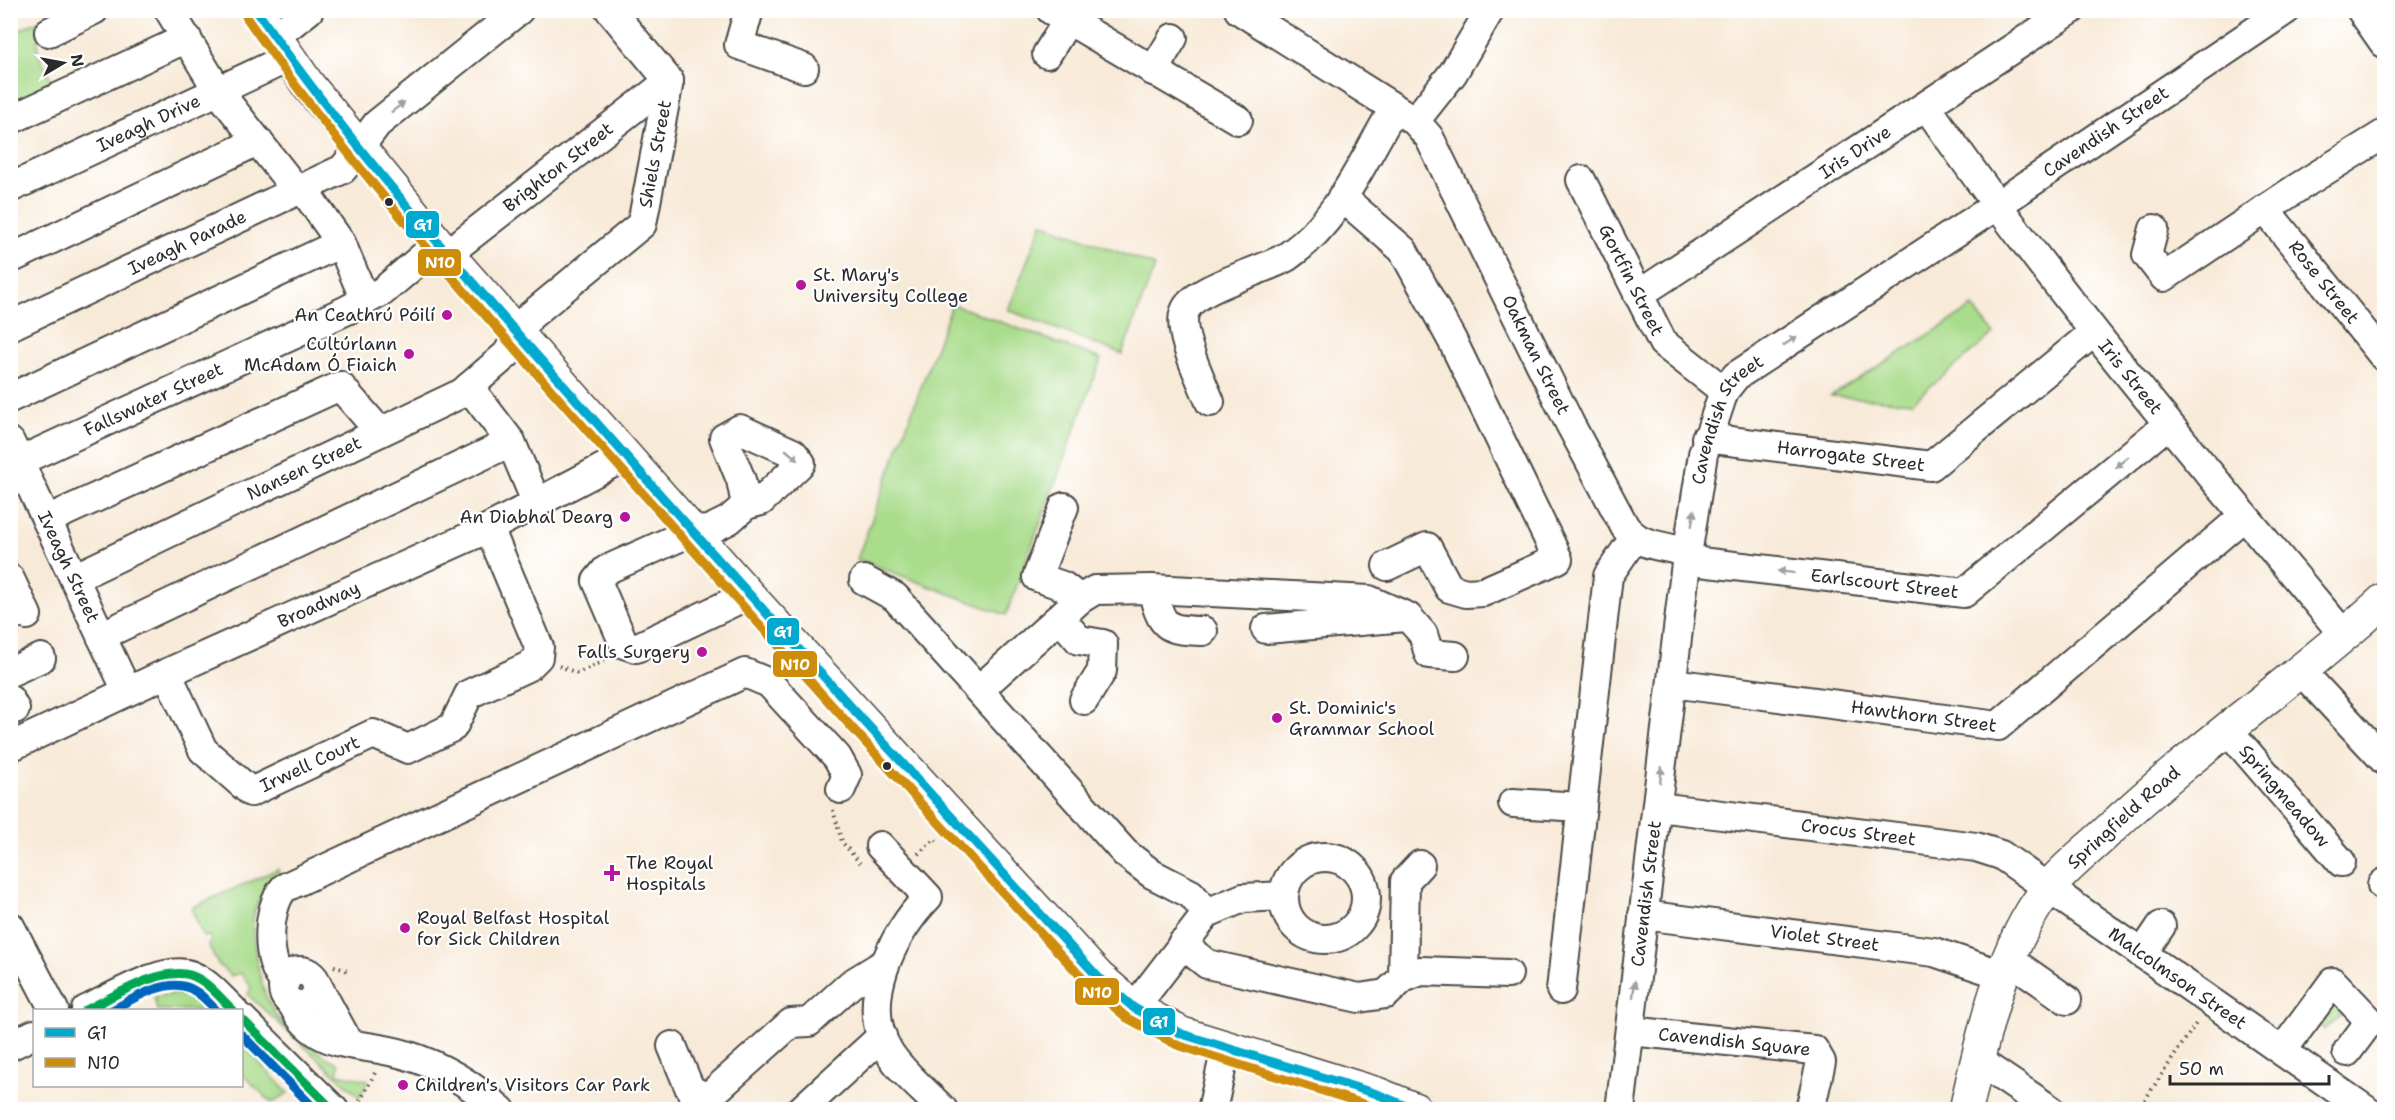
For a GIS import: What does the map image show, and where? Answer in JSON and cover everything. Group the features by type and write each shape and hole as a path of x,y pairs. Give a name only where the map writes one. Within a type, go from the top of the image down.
{"main road":[{"path":"256,10 280,48 358,149 443,249 748,595 1043,920 1098,976 1134,1008 1182,1034 1377,1094 1416,1110"},
{"name":"Springfield Road","path":"1965,1110 1977,1060 2006,968 2019,937 2047,889 2133,807 2345,636 2385,600"}],"street":[{"path":"49,32 94,10"},
{"path":"169,10 218,91 341,243 365,300"},
{"name":"Iveagh Drive","path":"10,188 218,91 280,48 309,10"},
{"name":"Iveagh Parade","path":"10,326 343,168 377,124 519,10"},
{"name":"Shiels Street","path":"520,336 530,317 642,224 669,81 610,10"},
{"path":"749,10 739,45 804,68"},
{"name":"Oakman Street","path":"1239,10 1405,115 1429,137 1570,424 1626,528 1634,538"},
{"path":"1210,402 1188,344 1183,319 1185,309 1199,296 1288,256 1316,233 1405,115 1453,73 1490,10"},
{"name":"Iris Drive","path":"1638,295 1927,107 2071,10"},
{"name":"Cavendish Street","path":"1620,1110 1687,555 1706,438 1724,391 1736,376 1996,206 2286,10"},
{"path":"2361,10 2385,43"},
{"path":"1047,54 1060,15 1238,120"},
{"path":"10,120 187,38"},
{"path":"1153,71 1173,38"},
{"name":"Brighton Street","path":"443,249 669,81"},
{"name":"Iris Street","path":"1927,107 1996,206 2093,333 2167,425 2345,636"},
{"path":"2154,229 2147,255 2164,277 2265,209 2385,134"},
{"path":"10,259 258,141"},
{"name":"Gortfin Street","path":"1581,180 1663,343 1724,391"},
{"path":"1342,197 1402,250 1452,340 1558,559 1483,592 1466,593 1449,588 1426,547 1387,566"},
{"name":"Rose Street","path":"2265,209 2385,357"},
{"path":"10,398 341,243"},
{"name":"Fallswater Street","path":"15,451 365,300 383,291 443,249"},
{"name":"Harrogate Street","path":"1706,438 1931,466 2093,333"},
{"name":"Nansen Street","path":"74,578 462,393 507,354 520,336"},
{"path":"47,520 340,386 380,432"},
{"path":"469,387 511,442 537,504"},
{"name":"Earlscourt Street","path":"1687,555 1700,562 1964,593 2167,425"},
{"path":"746,505 732,434 793,453 801,463 761,501 746,505 729,520 709,530 693,531 606,570 597,581 624,644 636,648 748,595"},
{"path":"101,636 511,442"},
{"name":"Iveagh Street","path":"15,451 127,692"},
{"name":"Broadway","path":"10,747 167,673 489,528 626,456"},
{"path":"1064,507 1037,577 1064,586 1079,640 1103,644 1102,671 1084,699"},
{"name":"Hawthorn Street","path":"1672,683 1998,726 2244,516"},
{"path":"489,528 539,647 538,657"},
{"path":"1561,990 1608,576 1634,538 1651,547 1675,549 1687,555"},
{"path":"10,579 27,615"},
{"path":"864,580 895,597 1125,852 1152,874 1191,894 1207,913"},
{"path":"980,689 1070,608 1095,590 1152,590 1369,600 1408,617 1423,634 1429,654 1455,656"},
{"path":"1152,590 1156,607 1166,624 1175,630 1203,631"},
{"path":"1266,629 1408,617"},
{"name":"Irwell Court","path":"167,673 203,750 250,792 373,734 408,749 453,727 469,694 529,666 538,657"},
{"path":"10,672 41,658"},
{"path":"2301,671 2385,760"},
{"path":"501,1110 477,1089 452,1073 406,1054 348,1042 334,1042 318,1035 301,1021 288,992 277,975 270,942 274,904 284,888 745,673 769,683 837,757 847,775 841,789"},
{"name":"Springmeadow","path":"2228,730 2341,862"},
{"path":"1513,803 1582,807"},
{"name":"Crocus Street","path":"1658,807 1976,847 2001,855 2047,889"},
{"path":"880,846 928,897 909,916 895,938 885,963 878,996 882,1036 894,1060 943,1110"},
{"path":"1402,978 1405,881 1420,865"},
{"name":"Malcolmson Street","path":"2047,889 2366,1110"},
{"path":"1134,1008 1207,913 1243,897 1284,896"},
{"name":"Violet Street","path":"1643,915 1934,952 2006,968 2067,1000"},
{"path":"10,926 53,1009"},
{"path":"2142,954 2161,926"},
{"path":"1182,944 1207,964 1359,998 1386,994 1402,978 1421,971 1508,974"},
{"path":"672,1046 690,1089 707,1098 791,1023 809,1022 850,984 885,963"},
{"path":"90,1009 167,974 188,974 204,982 231,1009"},
{"path":"2282,1051 2334,982 2370,1021 2347,1052"},
{"path":"288,992 301,1005 310,1001 316,993 316,983 348,1042"},
{"path":"243,1019 345,1108"},
{"name":"Cavendish Square","path":"1630,1031 1814,1050 1821,1062 1810,1110"},
{"path":"11,1045 33,1034"},
{"path":"801,1110 882,1036"},
{"path":"1212,1110 1226,1048"},
{"path":"1977,1060 2051,1110"}],"path":[{"path":"538,657 577,673 636,648"},
{"path":"2138,1110 2211,1001"},
{"path":"345,1108 376,1072 365,1071"}],"green space":[{"path":"38,21 38,52 57,92 10,114 10,34"},
{"path":"1042,223 1155,266 1122,354 1008,310"},
{"path":"952,304 1101,359 1006,615 857,559"},
{"path":"1973,307 1994,334 1912,402 1831,396"},
{"path":"278,869 280,876 259,901 253,919 255,952 264,990 272,1009 293,1034 339,1064 337,1074 368,1080 360,1097 248,995 251,987 241,973 231,976 218,964 208,944 211,941 210,936 203,936 191,908"},
{"path":"176,993 197,999 209,1009 157,1009 154,997"},
{"path":"2334,1001 2343,1012 2325,1030 2319,1025"},
{"path":"243,1045 288,1093 272,1103 243,1075"}],"transit line":[{"name":"G1","path":"256,10 374,167 458,266 778,626 1098,977 1134,1008 1182,1034 1377,1094 1415,1110"},
{"name":"N10","path":"246,17 372,183 462,289 843,717 1090,986 1127,1018 1177,1045 1383,1110"},
{"path":"88,1009 137,984 178,973 196,977 232,1009"},
{"path":"114,1009 158,988 178,985 195,991 215,1009"},
{"path":"243,1020 333,1110"},
{"path":"243,1036 316,1110"}],"place":[{"name":"St. Mary's University College","path":"801,285"},
{"name":"An Ceathrú Póilí","path":"447,315"},
{"name":"Cultúrlann McAdam Ó Fiaich","path":"409,354"},
{"name":"An Diabhal Dearg","path":"625,517"},
{"name":"Falls Surgery","path":"702,652"},
{"name":"St. Dominic's Grammar School","path":"1277,718"},
{"name":"The Royal Hospitals","path":"612,873"},
{"name":"Royal Belfast Hospital for Sick Children","path":"405,928"},
{"name":"Children's Visitors Car Park","path":"403,1085"}]}
